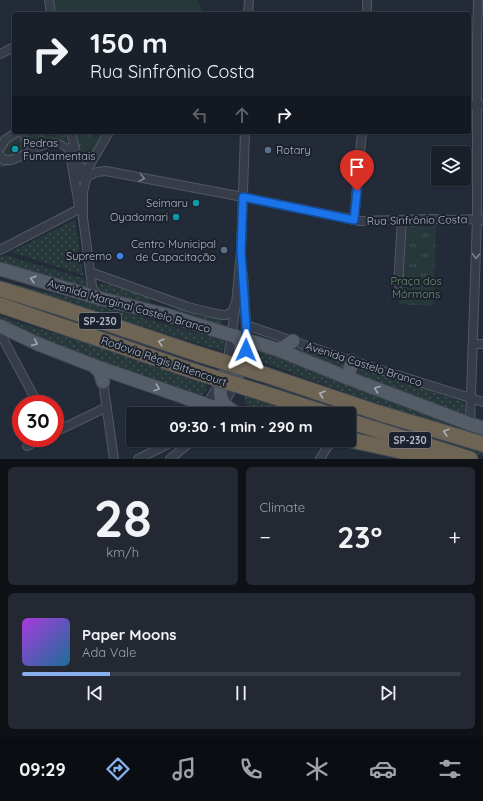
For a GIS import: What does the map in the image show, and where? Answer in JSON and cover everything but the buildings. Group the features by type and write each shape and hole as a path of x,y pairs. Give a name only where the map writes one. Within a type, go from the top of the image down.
{"highway":[{"name":"Rodovia Régis Bittencourt","path":"0,290 49,304 378,413 483,444"},
{"name":"Rodovia Régis Bittencourt","path":"0,305 193,371 306,407"},
{"name":"SP-230","path":"356,423 470,459"},
{"path":"356,441 438,459"}],"main road":[{"name":"Avenida Marginal Castelo Branco","path":"0,269 102,299 244,334 348,378 483,428"},
{"path":"1,331 118,374 199,407"},
{"path":"237,380 236,373 241,348 240,342 244,334"},
{"path":"279,350 292,341"},
{"path":"348,378 352,361"},
{"path":"94,366 100,372 103,382"},
{"path":"225,373 221,389 222,400 225,407"},
{"path":"103,382 106,375 118,374"},
{"path":"356,442 410,459"}],"street":[{"path":"49,0 51,12"},
{"path":"248,12 249,0"},
{"path":"367,0 367,12"},
{"path":"470,424 480,220 476,105 478,0"},
{"path":"0,54 12,48"},
{"path":"0,148 5,140 14,134"},
{"path":"23,134 27,144 33,149 54,142 62,145 70,151"},
{"path":"66,134 83,218 92,288 102,299"},
{"path":"71,134 78,162 84,175"},
{"path":"81,208 84,175 108,134"},
{"path":"244,334 236,304 241,251 245,134"},
{"path":"354,220 362,134"},
{"path":"0,156 4,160 10,160 32,152"},
{"name":"Rua Sinfrônio Costa","path":"92,161 116,173"},
{"name":"Rua Sinfrônio Costa","path":"74,176 98,171 106,171 354,220 480,220"},
{"path":"0,250 81,208"},
{"path":"398,284 402,220"},
{"path":"205,407 225,373 229,359 244,334 241,251"},
{"path":"90,272 173,302 200,310 223,315 232,312 236,304"},
{"path":"167,315 173,302"},
{"path":"1,331 33,395"},
{"name":"Avenida Castelo Branco","path":"244,334 292,341 483,402"},
{"path":"473,344 483,344"},
{"path":"228,407 237,380"},
{"path":"103,382 114,459"},
{"path":"64,428 107,407"},
{"path":"138,459 162,447"},
{"path":"170,459 185,447"},
{"path":"319,459 322,447"},
{"path":"319,459 327,447"}],"green space":[{"path":"54,0 198,0 202,12 56,12"},
{"path":"12,130 12,134 65,134 69,155 65,156 60,148 53,147 41,151 13,165 0,167 0,137"},
{"path":"72,134 104,134 84,168"},
{"path":"75,220 83,275 11,252"},
{"name":"Praça dos Mórmons","path":"404,226 436,226 433,306 399,304"},
{"path":"5,255 85,279 87,284 85,288 0,266 0,257"},
{"path":"0,281 91,303 223,341 225,347 221,351"},
{"path":"102,283 148,296 150,301 146,304 100,291 98,288"},
{"path":"178,307 221,319 222,324 221,326 174,311 175,308"},
{"path":"0,315 23,324 118,352 206,382 206,390 200,396 160,383 20,332 0,322"},
{"path":"294,345 346,363 344,370 291,352"},
{"path":"256,348 435,416 483,435 483,437 370,401 255,360 252,352"},
{"path":"361,368 463,402 467,406 467,413 464,416 358,376 358,370"},
{"path":"267,380 352,407 324,407 265,387"},
{"path":"246,392 289,407 249,407 245,401"},
{"path":"356,408 483,449 483,456 356,416"}],"place":[{"name":"Pedras Fundamentais","path":"15,149"},
{"name":"Rotary","path":"268,150"},
{"name":"Seimaru","path":"196,203"},
{"name":"Oyadomari","path":"176,217"},
{"name":"Centro Municipal de Capacitação","path":"224,250"},
{"name":"Supremo","path":"120,256"}],"route":[{"path":"246,350 247,340 241,251 243,197 354,220 357,191"}]}
